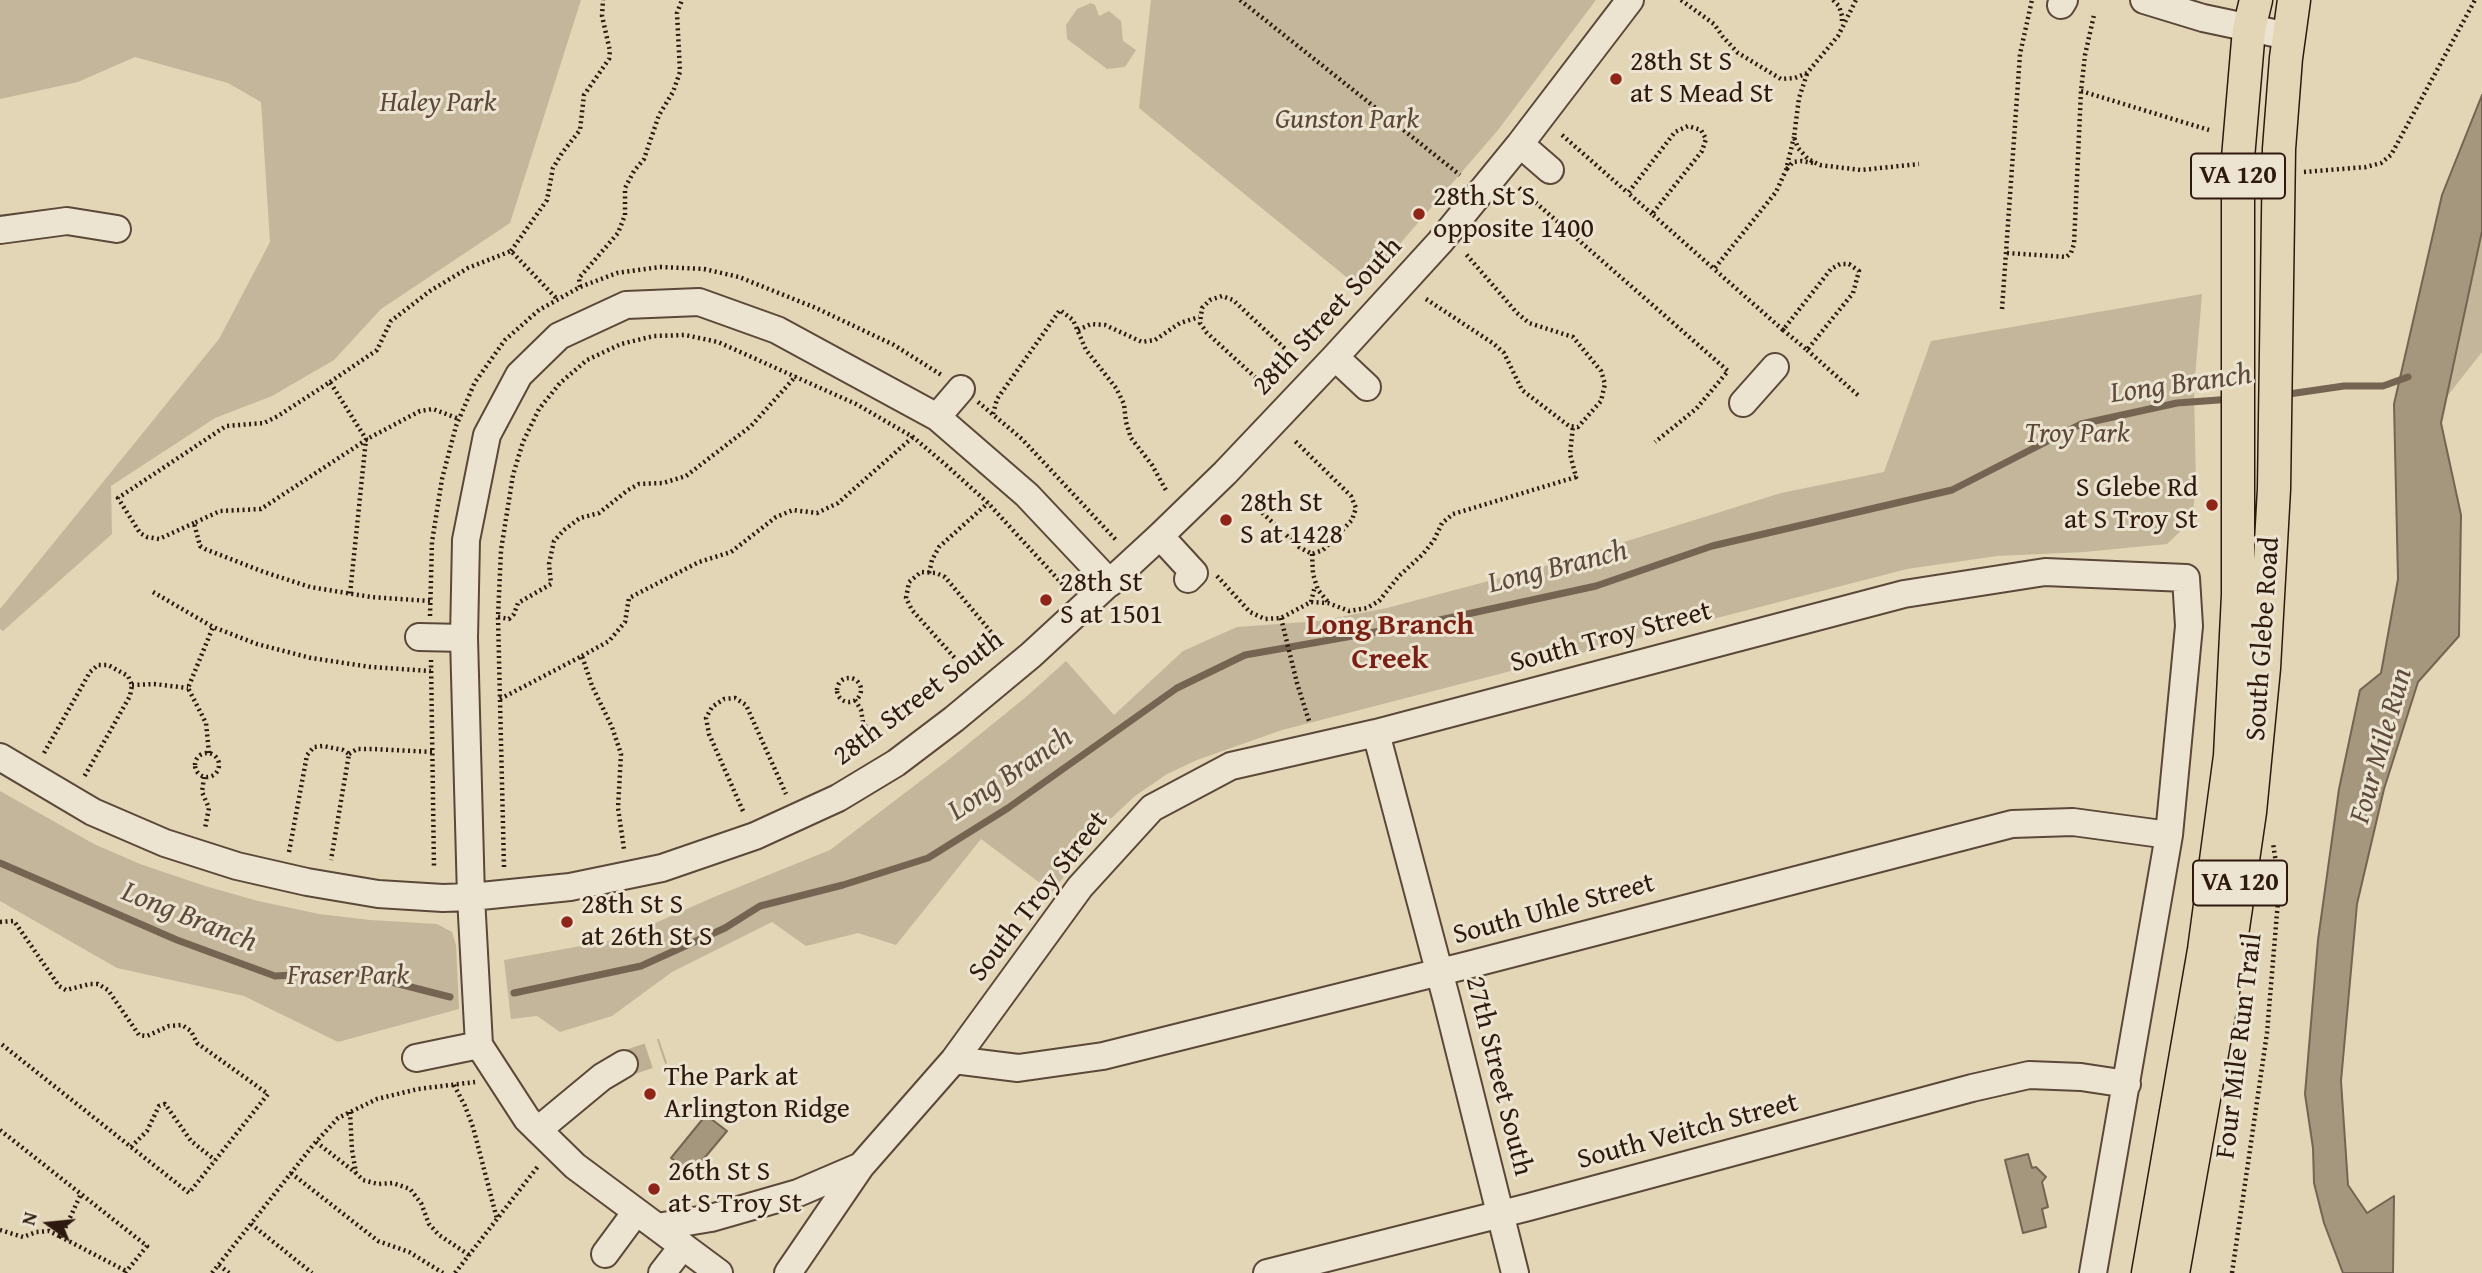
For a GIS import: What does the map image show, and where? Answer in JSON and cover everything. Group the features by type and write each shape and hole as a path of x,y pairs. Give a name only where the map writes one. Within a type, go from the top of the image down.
{"main road":[{"name":"South Glebe Road","path":"2173,1273 2227,969 2250,812 2264,668 2274,489 2279,149 2288,36 2294,0"},
{"name":"South Glebe Road","path":"2148,1273 2204,950 2230,756 2237,608 2238,158 2253,15"}],"street":[{"name":"28th Street South","path":"0,757 93,812 165,843 237,866 378,894 471,897 570,887 662,868 755,836 838,797 896,763 1031,655 1160,536 1225,473 1440,242 1520,144 1630,0"},
{"path":"2144,0 2165,8 2253,15 2288,36"},
{"path":"1520,144 1550,170"},
{"path":"0,230 67,221 117,229"},
{"path":"719,1273 575,1166 527,1119 479,1045 471,897 464,638 466,540 487,435 519,375 559,336 626,305 699,302 777,330 937,417 1027,495 1110,583"},
{"path":"1335,357 1367,387"},
{"path":"1743,402 1775,367"},
{"path":"937,417 961,389"},
{"path":"1160,536 1194,573 1188,579"},
{"name":"South Troy Street","path":"788,1273 861,1166 954,1060 1080,887 1152,808 1231,766 1376,733 1904,594 2045,572 2186,578 2189,626 2169,835"},
{"path":"424,637 464,638"},
{"name":"27th Street South","path":"1376,733 1515,1273"},
{"name":"South Uhle Street","path":"954,1060 1018,1068 1103,1056 2012,824 2073,822 2169,835"},
{"path":"2093,1273 2169,835"},
{"path":"416,1058 479,1045"},
{"path":"538,1130 602,1077 624,1064"},
{"name":"South Veitch Street","path":"1267,1273 2029,1075 2081,1077 2127,1083"},
{"path":"605,1254 646,1219 711,1218 798,1193 861,1166"},
{"path":"663,1273 683,1246"}],"path":[{"path":"459,419 433,409 420,411 366,439 261,509 220,511 159,539 140,533 118,498 226,426 264,422 278,416 377,350 391,321 430,291 468,268 511,251 547,200 554,168 580,130 584,95 609,59 610,51 602,16 603,0"},
{"path":"580,287 579,278 618,233 625,215 625,188 644,159 659,115 673,92 680,72 677,13 681,0"},
{"path":"1240,0 1460,175"},
{"path":"1681,0 1714,23 1738,52 1781,79 1795,78 1807,73"},
{"path":"1833,0 1839,6 1842,16 1841,29"},
{"path":"1714,269 1761,214 1776,192 1786,170 1799,98 1807,73 1841,29 1856,0"},
{"path":"2002,309 2020,54 2032,0"},
{"path":"2296,173 2366,167 2381,163 2391,155 2475,0"},
{"path":"2007,253 2066,257 2071,253 2074,244 2081,91 2085,54 2094,15"},
{"path":"2081,91 2208,130"},
{"path":"1628,192 1675,132 1688,126 1701,130 1706,139 1702,151 1652,214"},
{"path":"1562,135 1860,397"},
{"path":"1794,137 1798,148 1808,159 1820,165"},
{"path":"1786,170 1793,162 1802,161 1861,170 1919,164"},
{"path":"1519,188 1728,371 1696,408 1655,442"},
{"path":"511,251 558,300"},
{"path":"1426,299 1494,344 1504,353 1522,390 1546,410 1573,426 1578,427 1601,401 1605,384 1601,371 1573,337 1529,323 1517,313 1465,253"},
{"path":"1783,330 1831,269 1840,264 1849,264 1859,271 1853,293 1807,350"},
{"path":"434,868 431,671 424,637 430,601 432,542 443,479 459,419 475,382 505,340 539,310 580,287 617,273 660,267 704,269 739,276 816,308 894,345 961,389 1021,439 1116,540"},
{"path":"1268,389 1206,333 1199,317 1202,308 1210,300 1222,296 1233,300 1297,360"},
{"path":"993,414 997,399 1060,310 1073,320 1087,350 1116,388 1124,404 1131,438 1152,465 1167,492"},
{"path":"1078,330 1091,324 1105,325 1142,342 1155,340 1180,323 1192,317 1199,317"},
{"path":"504,867 498,617 500,550 513,475 523,442 539,409 561,383 587,360 621,344 654,336 685,335 718,342 856,404 913,437 988,503 1066,588"},
{"path":"498,617 509,619 518,603 551,584 549,564 554,541 564,530 580,518 599,513 639,484 663,483 686,476 751,426 796,376"},
{"path":"330,382 366,439 350,594"},
{"path":"1215,574 1250,612 1265,618 1281,618 1311,602 1328,603 1349,611 1367,608 1379,601 1428,547 1442,523 1454,514 1576,477 1570,454 1573,426"},
{"path":"500,699 609,641 625,622 629,598 699,562 731,552 776,517 793,510 817,513 838,503 913,437"},
{"path":"1242,494 1298,547 1312,554 1322,550 1352,520 1356,508 1351,496 1295,441"},
{"path":"929,573 939,547 988,503"},
{"path":"194,523 200,545 205,549 264,572 310,587 350,594 430,601"},
{"path":"1312,554 1318,590 1328,603"},
{"path":"969,674 912,610 906,598 909,582 921,572 945,577 1002,645"},
{"path":"1311,602 1316,583"},
{"path":"153,592 213,626 257,644 310,658 371,667 431,671"},
{"path":"1281,618 1311,728"},
{"path":"209,753 206,723 188,688 213,626"},
{"path":"582,656 621,754 618,808 624,849"},
{"path":"44,753 90,672 98,665 108,664 128,676 132,685 130,696 84,777"},
{"path":"850,678 857,681 860,693 855,700 845,701 839,696 837,685 842,680 850,678"},
{"path":"132,685 154,684 188,688"},
{"path":"743,811 709,734 706,718 712,707 724,699 735,698 746,705 786,794"},
{"path":"855,700 875,743"},
{"path":"289,852 307,755 314,747 323,746 349,754"},
{"path":"331,860 349,754 356,749 373,748 433,752"},
{"path":"209,753 218,760 219,768 215,775 204,778 196,772 194,764 201,754 209,753"},
{"path":"204,778 202,792 209,808 205,828"},
{"name":"Four Mile Run Trail","path":"2232,1273 2267,1033 2277,901 2273,840"},
{"path":"0,922 14,921 59,986 66,990 97,984 108,990 139,1035 147,1036 169,1026 181,1025 191,1031 197,1043 268,1094 189,1193 0,1043"},
{"path":"212,1273 338,1118 377,1099 418,1089 475,1082"},
{"path":"454,1085 473,1127 497,1219"},
{"path":"131,1147 147,1131 159,1106 165,1104 191,1141 215,1160"},
{"path":"350,1112 356,1173"},
{"path":"0,1130 147,1246 126,1272 49,1231 23,1237 0,1230"},
{"path":"316,1142 363,1180 378,1184 393,1183 410,1189 421,1203 429,1224 439,1235 469,1255"},
{"path":"455,1273 539,1165"},
{"path":"291,1173 377,1241 410,1252 443,1273"},
{"path":"61,1237 81,1194"},
{"path":"251,1224 312,1273"},
{"path":"219,1265 229,1273"}],"green space":[{"name":"Haley Park","path":"0,0 581,0 510,223 381,309 334,360 272,396 215,418 111,486 112,534 3,631 0,629 0,609 219,339 270,242 261,102 228,83 135,57 78,82 0,99"},
{"name":"Gunston Park","path":"1151,0 1596,0 1498,130 1361,289 1139,108"},
{"path":"1091,3 1095,5 1099,16 1109,11 1121,21 1123,41 1136,50 1125,67 1107,69 1067,39 1066,25 1077,9"},
{"path":"2482,230 2482,352 2445,399"},
{"name":"Troy Park","path":"2202,294 2194,389 2196,486 2192,520 2167,544 2084,552 1997,556 1907,569 1282,730 1197,760 1167,774 1135,796 1105,824 1052,892 981,839 896,945 858,933 806,946 772,922 672,972 612,1016 560,1032 537,1016 511,1019 504,960 619,939 830,850 952,757 1066,661 1114,715 1183,651 1237,627 1319,621 1387,608 1560,562 1781,493 1884,472 1931,341"},
{"name":"Fraser Park","path":"0,791 94,844 140,864 205,886 319,914 437,924 452,932 456,945 459,1009 338,1042 244,996 117,968 0,901"}],"water":[{"name":"Four Mile Run","path":"2482,95 2482,231 2441,423 2461,515 2459,636 2418,682 2384,789 2357,904 2341,1081 2348,1185 2367,1213 2394,1196 2393,1273 2343,1273 2324,1223 2314,1183 2313,1148 2305,1094 2318,940 2339,789 2360,690 2381,673 2398,579 2394,404 2442,195"},
{"path":"706,1115 727,1131 691,1174 671,1158"},
{"path":"2028,1154 2032,1168 2036,1167 2046,1177 2042,1182 2048,1207 2042,1209 2046,1227 2023,1233 2005,1160"}],"waterway":[{"name":"Long Branch","path":"2282,395 2344,386 2383,386 2408,377"},
{"name":"Long Branch","path":"514,993 641,966 725,928 760,906 843,885 928,858 1008,808 1177,688 1245,655 1426,623 1596,586 1712,546 1952,490 2081,424 2177,403 2232,399"},
{"name":"Long Branch","path":"0,863 177,940 275,976 352,972 450,997"}],"tunnel":[{"path":"624,1064 663,1051"}],"place":[{"name":"28th St S at S Mead St","path":"1616,79"},
{"name":"28th St S opposite 1400","path":"1419,214"},
{"name":"S Glebe Rd at S Troy St","path":"2212,505"},
{"name":"28th St S at 1428","path":"1226,520"},
{"name":"28th St S at 1501","path":"1046,600"},
{"name":"28th St S at 26th St S","path":"567,922"},
{"name":"The Park at Arlington Ridge","path":"650,1094"},
{"name":"26th St S at S Troy St","path":"654,1189"}],"district":[{"name":"Long Branch Creek","path":"1390,643"}]}
